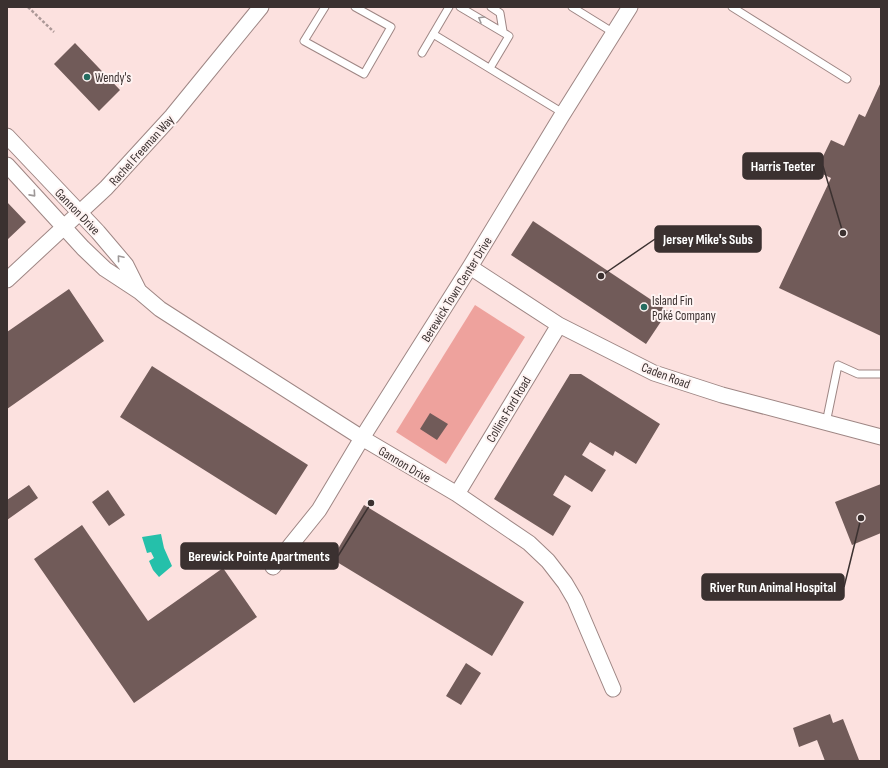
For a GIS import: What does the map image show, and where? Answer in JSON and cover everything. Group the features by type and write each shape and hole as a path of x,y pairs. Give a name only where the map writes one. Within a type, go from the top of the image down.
{"street":[{"name":"Rachel Freeman Way","path":"7,280 106,188 172,116 261,7"},
{"name":"Berewick Town Center Drive","path":"273,566 319,510 362,438 470,267 563,113 630,7"},
{"name":"Gannon Drive","path":"7,136 79,212 126,265 140,292"},
{"name":"Gannon Drive","path":"7,165 83,248 105,269 140,292 166,313 362,438 456,494 529,543 557,572 575,600 613,688"},
{"name":"Caden Road","path":"470,267 559,325 654,373 722,395 881,437"},
{"name":"Collins Ford Road","path":"456,494 559,325"}],"lane":[{"path":"325,7 304,41 364,74 391,27 355,7"},
{"path":"422,53 449,7"},
{"path":"460,7 509,36 490,68"},
{"path":"491,7 500,13 502,32"},
{"path":"572,7 614,33"},
{"path":"732,7 847,79"},
{"path":"433,34 563,113"},
{"path":"826,423 838,365 858,374 881,374"}],"path":[{"path":"28,7 54,32"}],"shaded area":[{"path":"475,305 525,337 446,464 396,432"},
{"path":"161,534 164,548 172,566 159,577 153,570 149,561 154,558 151,552 147,553 142,537"}],"building":[{"name":"Wendy's","path":"75,43 120,90 99,111 54,64"},
{"path":"881,82 881,336 779,288 831,178 816,171 831,140 844,146 859,114 865,117"},
{"path":"7,202 26,222 7,240"},
{"path":"533,221 668,311 646,344 511,255"},
{"path":"69,289 104,341 7,409 7,332"},
{"path":"152,366 308,465 276,515 120,417"},
{"path":"570,374 581,374 660,424 636,464 615,451 613,456 590,442 582,455 606,470 592,492 565,475 553,495 571,506 553,536 494,499"},
{"path":"430,413 448,424 437,440 420,429"},
{"path":"881,484 881,533 852,545 835,502"},
{"path":"29,485 38,498 7,520 7,500"},
{"path":"108,490 125,515 109,526 92,502"},
{"path":"364,505 524,602 492,656 332,559"},
{"path":"82,525 148,621 223,568 257,617 134,703 34,559"},
{"path":"466,663 481,673 461,705 446,696"},
{"path":"830,714 833,723 843,719 859,760 825,761 817,740 799,747 793,728"}],"place":[{"name":"Wendy's","path":"87,77"},
{"name":"Harris Teeter","path":"843,233"},
{"name":"Jersey Mike's Subs","path":"601,276"},
{"name":"Island Fin Poké Company","path":"644,307"},
{"name":"Berewick Pointe Apartments","path":"371,503"},
{"name":"River Run Animal Hospital","path":"861,518"}]}
